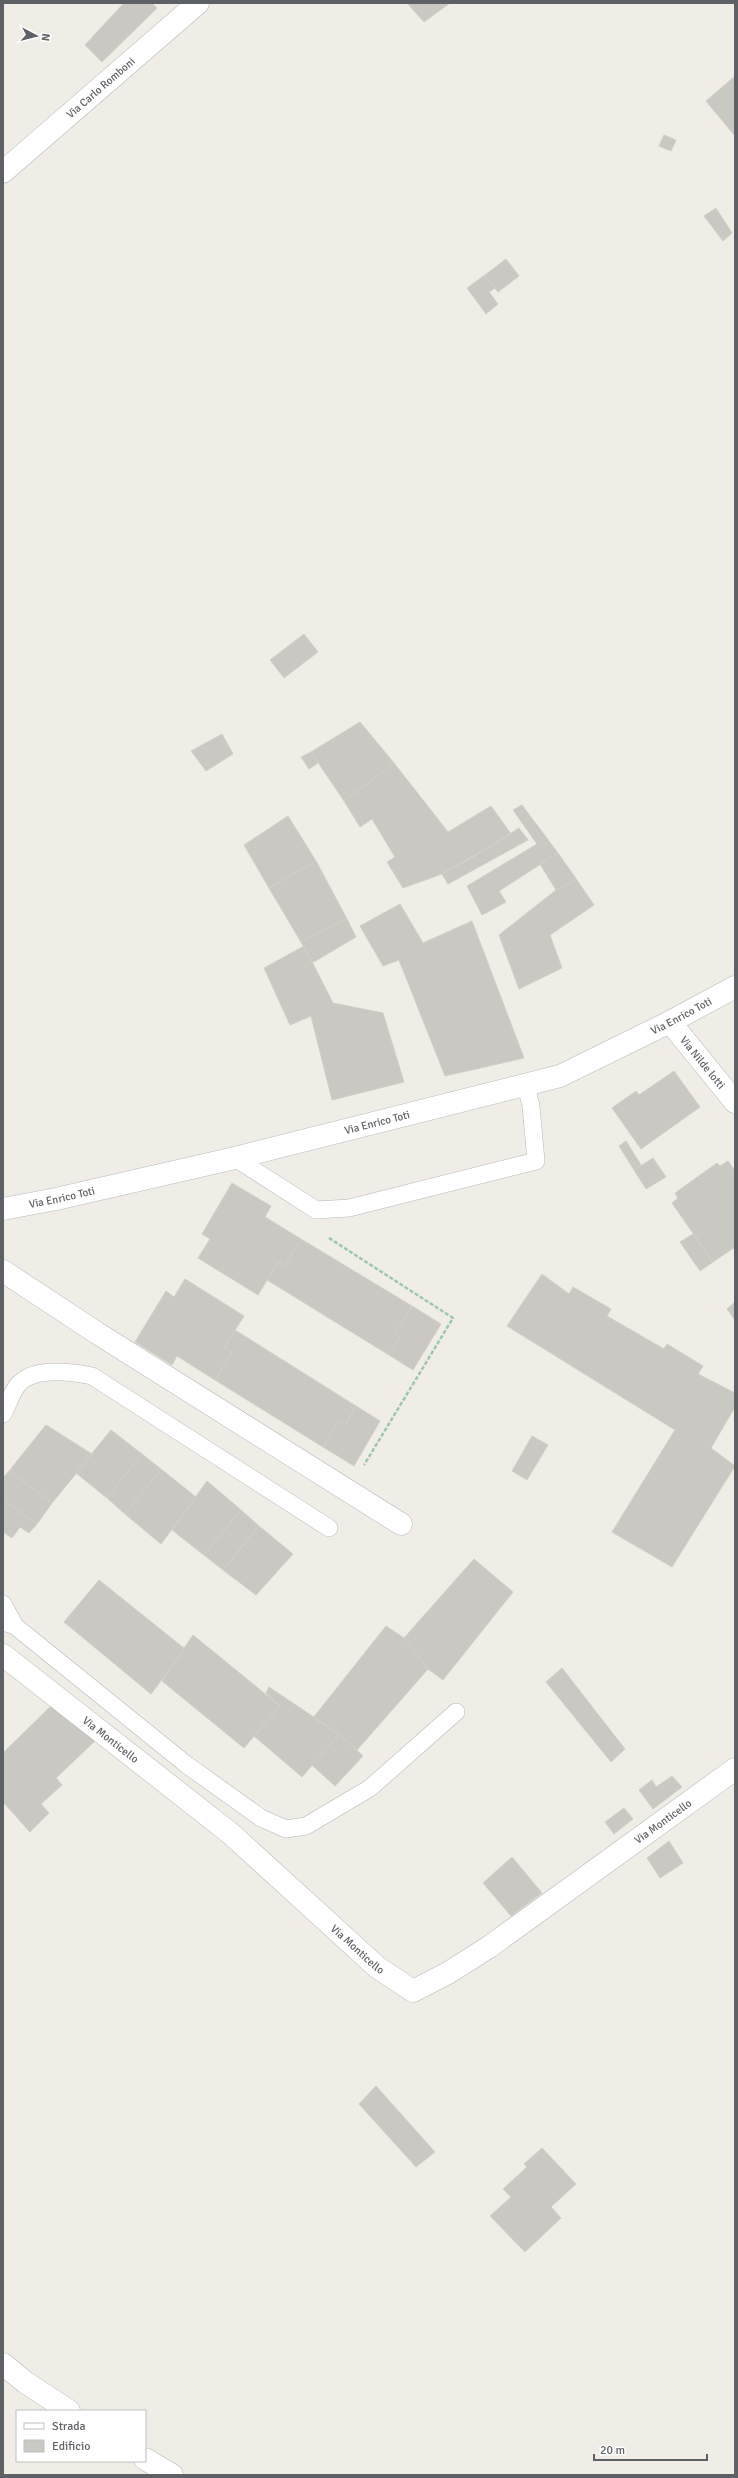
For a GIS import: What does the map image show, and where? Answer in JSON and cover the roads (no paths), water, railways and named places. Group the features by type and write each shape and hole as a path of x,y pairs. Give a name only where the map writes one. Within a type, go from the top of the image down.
{"street":[{"name":"Via Carlo Romboni","path":"3,172 198,3"},
{"name":"Via Enrico Toti","path":"3,1209 236,1158 560,1076 735,988"},
{"name":"Via Nilde lotti","path":"670,1022 735,1102"},
{"path":"3,1271 97,1334 401,1524"},
{"name":"Via Monticello","path":"3,1655 230,1833 377,1967 413,1991 448,1973 489,1947 735,1769"},
{"path":"3,2364 25,2382 67,2410"},
{"path":"146,2460 172,2475"}],"lane":[{"path":"236,1158 316,1210 349,1208 536,1161 526,1085"},
{"path":"3,1414 18,1385 34,1375 65,1370 92,1376 329,1528"},
{"path":"3,1604 9,1624 187,1765 261,1818 286,1829 306,1826 370,1788 456,1712"}]}
